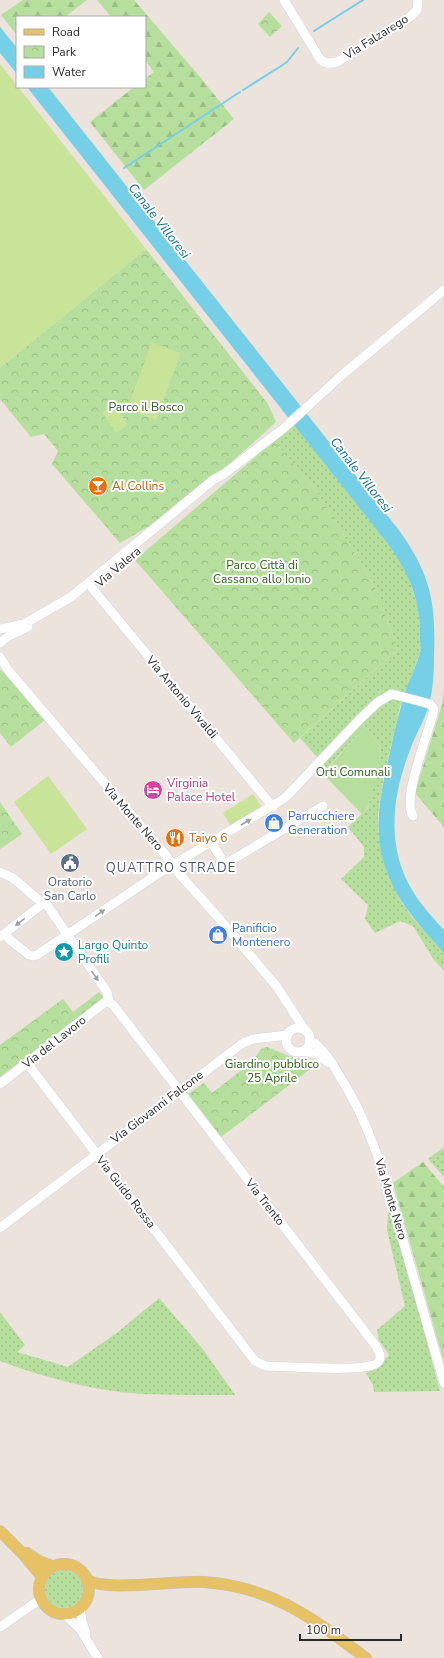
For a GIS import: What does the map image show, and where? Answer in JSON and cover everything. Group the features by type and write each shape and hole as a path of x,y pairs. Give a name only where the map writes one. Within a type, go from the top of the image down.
{"main road":[{"path":"0,1531 36,1560 52,1566 66,1564 79,1569 87,1580 88,1590 83,1603"},
{"path":"13,1543 42,1577"},
{"path":"52,1566 42,1577 39,1588 41,1599 50,1610 64,1614 70,1613 94,1593 121,1585"},
{"path":"87,1580 102,1584 121,1585 166,1582 205,1582 246,1590 281,1601 313,1619 366,1658"}],"street":[{"name":"Via Falzarego","path":"284,0 318,56 325,63 332,64 410,16 417,10 418,0"},
{"name":"Via Valera","path":"0,629 24,624 71,598 213,480 224,474 250,453 444,290"},
{"name":"Via Valera","path":"0,643 9,636 53,614 92,588 216,484 224,474"},
{"name":"Via Antonio Vivaldi","path":"92,588 273,807"},
{"name":"Via Monte Nero","path":"0,657 4,668 164,853 172,865 240,942 277,987 305,1030"},
{"path":"44,903 3,935 33,956 68,935 172,865 273,807 294,789 378,702 388,695 397,694 430,704 433,706 434,710 421,751 410,804 414,816"},
{"path":"211,842 225,864 323,806"},
{"name":"Via Trento","path":"0,872 13,878 41,902 47,905 107,992 110,1002 376,1346 380,1354 380,1359 372,1366 356,1369 265,1366 256,1360 226,1322"},
{"name":"Via del Lavoro","path":"0,1084 104,1003 110,1002"},
{"name":"Via Monte Nero","path":"287,1002 291,1022 289,1033"},
{"path":"261,1039 289,1047 295,1051 303,1051 308,1047 310,1040 308,1033 305,1030 297,1028 289,1033 287,1041 289,1047"},
{"name":"Via Giovanni Falcone","path":"0,1228 179,1090 243,1043 289,1033"},
{"name":"Via Monte Nero","path":"310,1040 325,1053 362,1115 382,1166 444,1384"},
{"name":"Via Monte Nero","path":"303,1051 321,1057 334,1067"},
{"name":"Via Guido Rossa","path":"27,1063 226,1322"},
{"path":"0,1627 41,1599"},
{"path":"83,1603 82,1622 92,1648"},
{"path":"64,1614 80,1629 98,1658"}],"green space":[{"path":"23,0 87,0 66,16 16,16 16,34 1,15"},
{"path":"97,0 134,0 234,119 144,190 90,122 133,88 146,88 146,78 154,72 146,61 146,16 110,16"},
{"path":"269,12 282,26 270,37 258,24"},
{"path":"0,64 16,84 16,88 19,88 146,249 0,368"},
{"name":"Parco il Bosco","path":"146,249 268,404 276,422 182,507 120,543 52,464 58,451 44,434 31,437 0,399 0,368"},
{"path":"152,342 181,353 156,420 127,409"},
{"path":"114,405 128,425 116,433 102,413"},
{"path":"294,424 397,555 406,570 417,604 420,626 420,653 400,707 383,780 378,814 379,837 389,876 399,898 411,916 444,953 444,971 434,960 413,926 400,921 375,933 365,919 368,905 341,879 364,857 364,847 348,827 366,810 371,798 381,748 365,726 327,768 300,738 398,649 374,584 317,492 274,441"},
{"name":"Parco Città di Cassano allo Ionio","path":"274,441 317,492 374,584 398,649 294,743 135,560"},
{"path":"0,670 10,677 45,720 11,747 0,733"},
{"path":"444,690 444,827 415,793 442,704"},
{"name":"Orti Comunali","path":"365,726 381,748 372,793 366,809 362,814 323,774"},
{"path":"48,776 87,829 51,854 14,802"},
{"path":"253,794 263,809 232,828 223,813"},
{"path":"0,802 22,834 0,849"},
{"path":"99,992 104,998 0,1077 0,1045 63,999 73,1012"},
{"name":"Giardino pubblico 25 Aprile","path":"267,1047 294,1058 306,1059 317,1064 221,1137 188,1094 204,1083 212,1093 252,1062 261,1049"},
{"path":"444,1147 444,1177 428,1159"},
{"path":"423,1162 444,1187 444,1362 393,1183"},
{"path":"389,1200 440,1391 374,1392 373,1385 366,1373 375,1369 389,1355 379,1340 377,1330 405,1306 387,1230"},
{"path":"159,1298 202,1348 235,1395 143,1394 106,1390 70,1383 0,1361 0,1312 25,1345 17,1352 68,1367 118,1332"},
{"path":"64,1570 77,1576 83,1589 77,1602 64,1608 51,1602 45,1589 51,1576"}],"water":[{"path":"0,27 16,47 16,73 0,53"},
{"path":"28,88 49,88 398,529 418,560 429,590 432,605 434,621 434,669 427,711 412,744 399,785 394,821 395,838 398,856 412,890 431,916 444,930 444,953 406,908 394,888 383,861 380,845 379,814 383,784 401,707 420,651 420,624 412,586 393,551"}],"waterway":[{"path":"314,31 363,0"},
{"path":"243,90 287,62 298,48"},
{"path":"124,168 240,92"}],"place":[{"name":"Al Collins","path":"98,486"},
{"name":"Virginia Palace Hotel","path":"153,790"},
{"name":"Parrucchiere Generation","path":"274,823"},
{"name":"Taiyo 6","path":"175,838"},
{"name":"Oratorio San Carlo","path":"70,863"},
{"name":"Panificio Montenero","path":"218,935"},
{"name":"Largo Quinto Profili","path":"64,952"}],"district":[{"name":"QUATTRO STRADE","path":"171,868"}],"water label":[{"name":"Canale Villoresi","path":"159,221"},
{"name":"Canale Villoresi","path":"361,475"}]}
